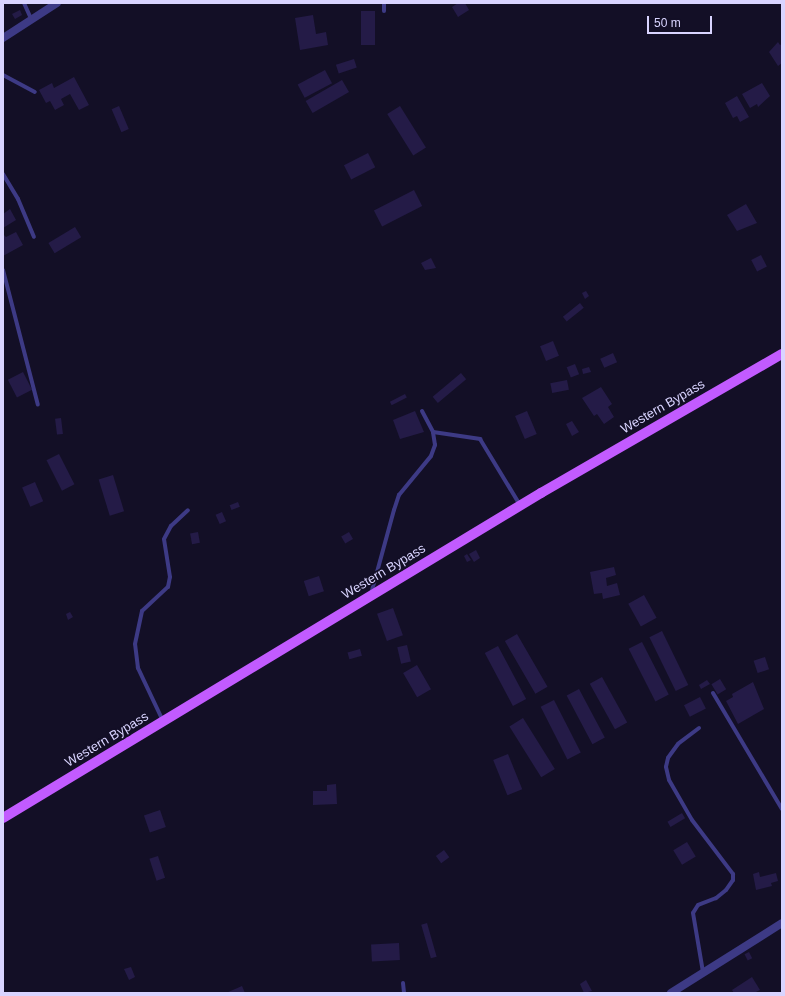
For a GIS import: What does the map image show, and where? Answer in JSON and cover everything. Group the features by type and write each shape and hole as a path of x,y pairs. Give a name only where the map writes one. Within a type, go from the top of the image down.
{"main road":[{"name":"Western Bypass","path":"3,818 520,505 782,354"}],"street":[{"path":"3,38 57,3"},
{"path":"671,993 782,923"}],"lane":[{"path":"24,3 31,20"},
{"path":"384,3 384,11"},
{"path":"3,75 35,92"},
{"path":"3,174 18,199 34,237"},
{"path":"3,270 38,405"},
{"path":"371,594 399,495 431,456 435,445 433,432 422,411"},
{"path":"433,432 480,439 520,505"},
{"path":"163,721 138,668 135,644 142,611 168,587 170,577 164,539 172,526 188,510"},
{"path":"712,693 782,809"},
{"path":"700,728 678,744 668,758 666,767 670,780 692,820 733,874 733,880 726,890 698,905 693,913 703,972"},
{"path":"403,983 404,993"}],"building":[{"path":"458,3 465,3 469,10 458,17 452,7"},
{"path":"20,10 22,15 15,19 12,14"},
{"path":"361,11 375,11 375,45 361,45"},
{"path":"313,15 316,34 326,32 328,45 300,50 295,18"},
{"path":"778,42 780,45 782,44 782,63 778,66 769,52"},
{"path":"354,59 357,68 339,73 336,65"},
{"path":"325,70 332,83 305,98 298,85"},
{"path":"74,77 89,105 79,110 70,94 61,99 64,105 55,110 50,101 46,103 39,90 52,83 54,88"},
{"path":"342,80 349,92 313,113 306,101"},
{"path":"762,83 770,96 758,107 757,104 750,108 742,94"},
{"path":"737,96 749,117 740,122 737,116 733,118 725,103"},
{"path":"119,106 129,129 121,132 112,109"},
{"path":"400,106 426,148 413,156 387,114"},
{"path":"368,153 375,167 351,180 344,165"},
{"path":"414,190 422,206 382,226 374,210"},
{"path":"746,204 757,223 737,231 727,215"},
{"path":"10,209 16,220 3,228 3,214"},
{"path":"75,227 81,237 55,253 48,243"},
{"path":"16,232 23,245 3,256 3,234 6,237"},
{"path":"761,255 767,267 757,272 751,260"},
{"path":"431,258 436,268 425,270 421,263"},
{"path":"586,291 589,296 585,299 582,293"},
{"path":"580,303 584,308 567,322 563,317"},
{"path":"553,341 559,356 546,361 540,346"},
{"path":"613,353 617,362 604,368 600,359"},
{"path":"575,364 579,374 571,378 567,367"},
{"path":"589,367 591,372 583,374 582,369"},
{"path":"23,372 32,390 17,398 8,380"},
{"path":"461,373 466,379 438,403 433,397"},
{"path":"567,380 569,390 552,393 550,383"},
{"path":"601,387 612,404 608,407 614,417 604,424 597,414 594,416 582,398"},
{"path":"405,394 407,398 392,405 390,402"},
{"path":"415,411 424,432 400,439 393,420"},
{"path":"527,411 537,434 525,439 515,416"},
{"path":"61,418 63,434 57,435 55,419"},
{"path":"572,421 579,432 572,436 566,424"},
{"path":"59,454 74,484 62,491 47,460"},
{"path":"113,475 124,511 110,516 99,479"},
{"path":"35,482 43,501 30,507 22,487"},
{"path":"238,502 240,507 232,510 230,505"},
{"path":"222,512 226,521 220,524 216,515"},
{"path":"198,532 200,543 192,544 190,533"},
{"path":"349,532 353,539 345,543 341,536"},
{"path":"476,550 480,558 474,562 469,554"},
{"path":"467,554 471,560 467,562 464,556"},
{"path":"614,567 616,575 606,578 607,586 617,583 620,595 603,599 602,593 594,594 590,572"},
{"path":"319,576 324,591 309,596 304,581"},
{"path":"644,595 657,618 641,626 628,604"},
{"path":"393,608 403,635 387,641 377,614"},
{"path":"70,612 73,617 68,620 66,614"},
{"path":"662,631 688,685 676,691 649,637"},
{"path":"517,634 548,687 535,694 505,641"},
{"path":"642,642 669,695 655,701 629,649"},
{"path":"407,645 411,662 401,664 397,647"},
{"path":"498,646 526,699 513,706 485,653"},
{"path":"360,649 362,656 349,659 348,653"},
{"path":"765,657 769,669 758,673 754,661"},
{"path":"417,665 431,689 417,697 403,673"},
{"path":"602,677 627,722 615,729 590,684"},
{"path":"720,679 726,689 718,694 711,684"},
{"path":"707,680 710,684 701,689 699,685"},
{"path":"753,682 764,709 738,724 726,701 733,697 732,694"},
{"path":"579,689 605,738 592,744 567,696"},
{"path":"700,697 706,709 690,717 684,705"},
{"path":"554,700 581,753 567,759 541,707"},
{"path":"523,718 555,769 541,777 509,726"},
{"path":"508,754 522,789 507,795 493,760"},
{"path":"336,784 337,804 313,805 313,791 327,791 327,785"},
{"path":"160,810 166,827 150,833 144,816"},
{"path":"682,813 685,818 671,827 667,822"},
{"path":"687,842 696,857 682,865 673,850"},
{"path":"444,850 449,857 441,863 436,856"},
{"path":"158,856 165,878 157,881 149,859"},
{"path":"759,872 760,877 776,873 778,881 771,883 772,886 756,890 753,874"},
{"path":"427,923 437,957 431,958 421,925"},
{"path":"399,943 400,960 372,961 371,944"},
{"path":"749,952 752,958 748,961 745,954"},
{"path":"131,967 135,977 129,980 124,969"},
{"path":"752,977 760,990 754,993 734,993 732,990"},
{"path":"586,980 592,991 584,993 580,984"},
{"path":"242,986 245,993 226,993"}]}
